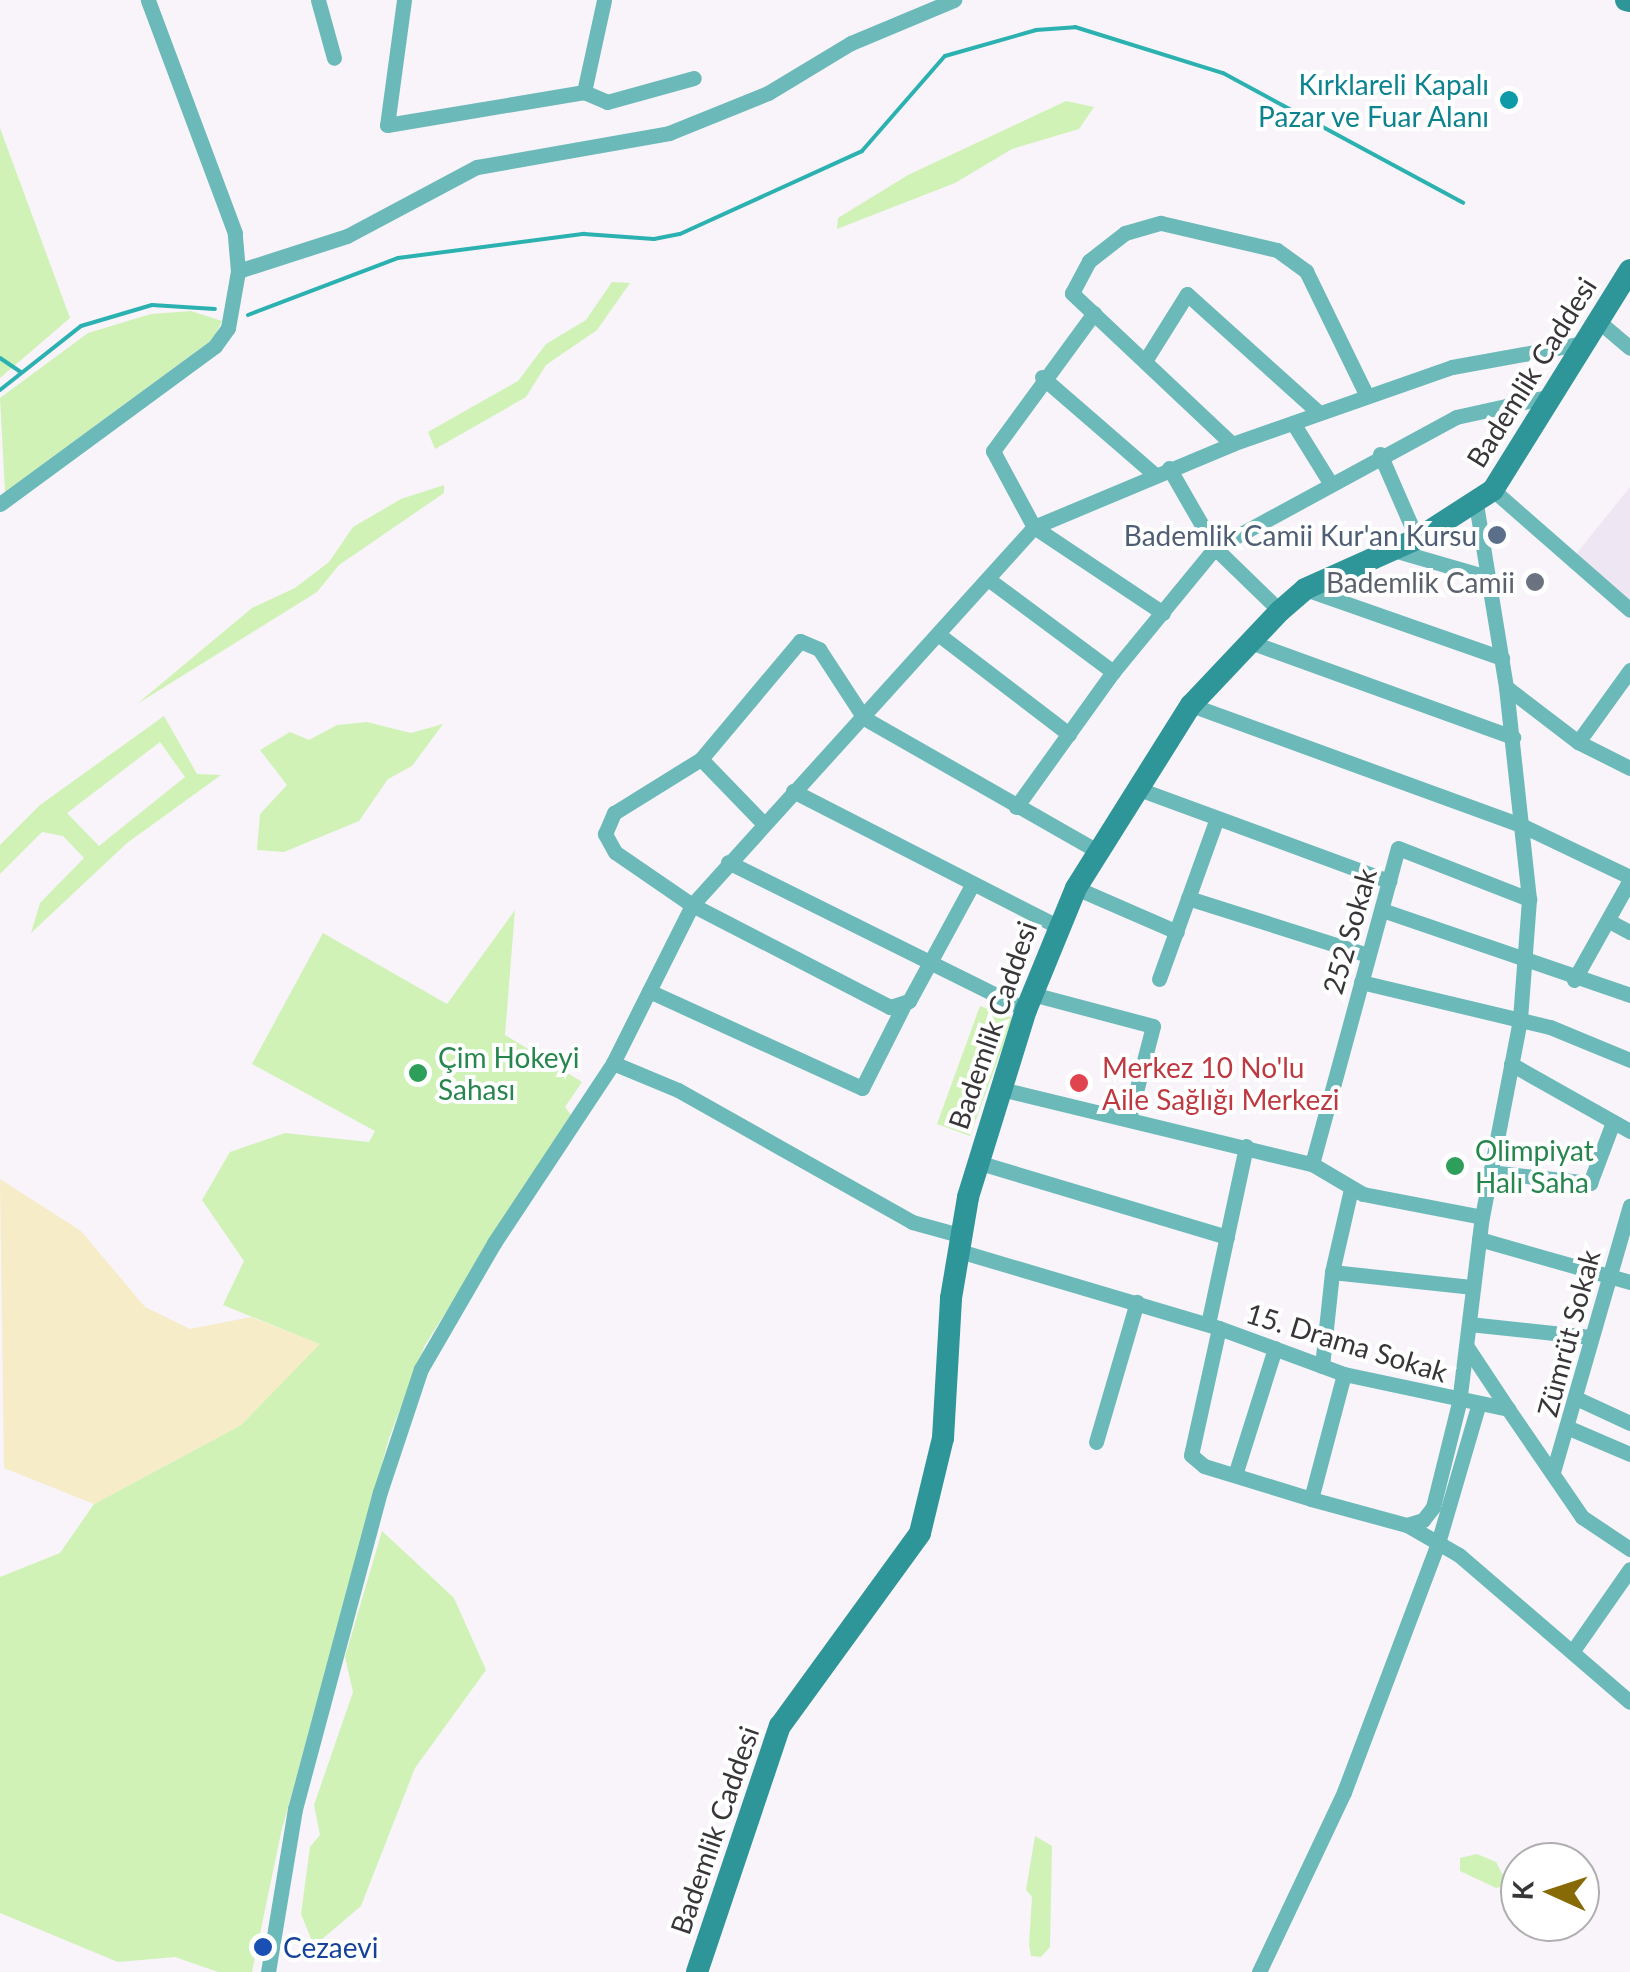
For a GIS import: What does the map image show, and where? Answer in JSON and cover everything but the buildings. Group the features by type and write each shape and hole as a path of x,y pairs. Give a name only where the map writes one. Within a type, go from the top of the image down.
{"street":[{"path":"0,504 215,346 228,328 238,271 222,191 148,0"},
{"path":"318,0 334,58"},
{"path":"404,0 388,125 584,92 607,102 694,78"},
{"path":"584,92 604,0"},
{"path":"238,271 347,236 476,167 669,133 768,94 852,43 954,0"},
{"path":"1232,444 1072,293 1090,261 1126,234 1161,223 1277,250 1306,270 1368,396"},
{"name":"Bademlik Caddesi","path":"698,1972 780,1726 920,1534 943,1438 957,1242 977,1162 1029,1002 1056,926 1076,888 1191,705 1280,611 1305,589 1417,539 1485,497 1630,270"},
{"path":"1145,361 1186,294 1319,413"},
{"path":"1094,313 1042,377 993,451 1034,527 1162,612"},
{"path":"1597,320 1630,348"},
{"path":"268,1972 295,1808 380,1492 421,1369 494,1243 613,1063 692,905 762,823 864,718 1034,527 1161,471 1452,367 1580,344"},
{"path":"1042,377 1161,471 1215,548 1280,611"},
{"path":"1016,807 1113,672 1215,548 1329,481 1468,413 1547,398"},
{"path":"1293,423 1329,481"},
{"path":"1380,454 1417,539"},
{"path":"1407,1525 1423,1520 1432,1507 1459,1403 1482,1216 1528,960 1529,899 1523,826 1502,658 1487,577 1485,497"},
{"path":"1485,497 1630,610"},
{"path":"1390,549 1487,577"},
{"path":"988,578 1113,672"},
{"path":"1305,589 1502,658"},
{"path":"938,634 1068,734"},
{"path":"904,1005 884,1006 692,905 615,852 605,834 614,813 700,759 800,641 819,649 864,718 1098,851"},
{"path":"1250,642 1513,737"},
{"path":"1578,742 1630,670"},
{"path":"1506,688 1578,742 1630,768"},
{"path":"1191,705 1523,826 1630,878 1574,980"},
{"path":"700,759 762,823"},
{"path":"1136,788 1216,821 1389,881"},
{"path":"794,791 1056,926"},
{"path":"1159,980 1216,821"},
{"name":"252 Sokak","path":"1312,1164 1398,848 1529,899"},
{"path":"728,862 931,966 1029,1002 1153,1026 1129,1119"},
{"path":"649,990 862,1088 972,885"},
{"path":"1076,888 1177,932"},
{"path":"1188,898 1368,955"},
{"path":"1382,910 1528,960 1574,980 1630,995"},
{"path":"1609,921 1630,932"},
{"path":"1361,982 1550,1027 1630,1060"},
{"name":"15. Drama Sokak","path":"613,1063 678,1090 912,1222 957,1242 1214,1326 1344,1374 1459,1403 1508,1410"},
{"path":"1511,1064 1630,1131"},
{"path":"1002,1089 1246,1146 1312,1164 1352,1189 1482,1216"},
{"path":"1489,1172 1590,1183 1613,1122"},
{"path":"1246,1146 1191,1455 1235,1476 1407,1525 1438,1543 1630,1702"},
{"path":"977,1162 1227,1237"},
{"path":"1322,1366 1332,1272 1352,1189"},
{"name":"Zümrüt Sokak","path":"1553,1472 1570,1428 1590,1337 1630,1206"},
{"path":"1479,1239 1630,1282"},
{"path":"1332,1272 1473,1287"},
{"path":"1096,1442 1137,1302"},
{"path":"1470,1324 1590,1337"},
{"path":"1466,1347 1582,1517 1630,1549"},
{"path":"1235,1476 1275,1348"},
{"path":"1311,1499 1344,1374"},
{"path":"1578,1399 1630,1423"},
{"path":"1258,1972 1344,1792 1438,1543 1478,1406"},
{"path":"1570,1428 1630,1454"},
{"path":"1572,1652 1630,1568"}],"shaded area":[{"path":"1630,487 1630,610 1572,559"}],"green space":[{"path":"1066,101 1094,107 1079,129 1012,149 955,183 837,229 838,218 908,175"},
{"path":"0,128 70,318 0,378"},
{"path":"612,282 630,283 597,330 546,365 526,397 435,449 428,432 518,381 546,344 586,320"},
{"path":"191,311 222,321 213,339 5,492 0,398 88,333 151,314"},
{"path":"444,485 444,493 339,565 317,592 137,704 252,608 295,588 329,562 353,527 401,499"},
{"path":"164,716 197,774 221,775 127,843 31,933 40,903 84,858 63,836 42,832 0,874 0,845 40,805","holes":["160,742 185,777 99,846 67,813"]},
{"path":"367,722 411,733 443,724 412,766 388,779 359,821 284,852 257,850 260,814 287,785 260,750 290,732 309,740 337,725"},
{"path":"515,910 505,1035 582,1082 565,1107 571,1115 425,1345 389,1438 281,1833 252,1972 218,1972 175,1957 118,1962 0,1913 0,1577 60,1553 94,1504 241,1425 319,1344 223,1305 244,1261 202,1200 230,1152 285,1133 369,1142 375,1131 252,1064 323,933 447,1004"},
{"path":"980,1006 1013,1018 970,1136 937,1124"},
{"path":"382,1531 454,1598 486,1670 415,1768 361,1906 314,1946 301,1914 310,1847 320,1835 314,1805 353,1692 345,1657"},
{"path":"1035,1836 1052,1846 1050,1947 1041,1957 1031,1956 1032,1897 1026,1890"},
{"path":"1477,1854 1496,1862 1500,1887 1460,1871 1460,1858"}],"sand":[{"path":"0,1179 81,1231 145,1307 190,1329 251,1317 320,1344 241,1425 94,1504 4,1468"}],"waterway":[{"path":"248,315 398,258 584,234 654,239 680,234 862,151 945,56 1036,30 1075,27 1223,73 1463,203"},
{"path":"0,390 81,326 152,305 215,309"},
{"path":"0,358 21,372"}],"place":[{"name":"Kırklareli Kapalı Pazar ve Fuar Alanı","path":"1509,100"},
{"name":"Bademlik Camii Kur'an Kursu","path":"1497,535"},
{"name":"Bademlik Camii","path":"1535,582"},
{"name":"Çim Hokeyi Sahası","path":"418,1073"},
{"name":"Merkez 10 No'lu Aile Sağlığı Merkezi","path":"1079,1083"},
{"name":"Olimpiyat Halı Saha","path":"1455,1166"},
{"name":"Cezaevi","path":"263,1947"}]}
